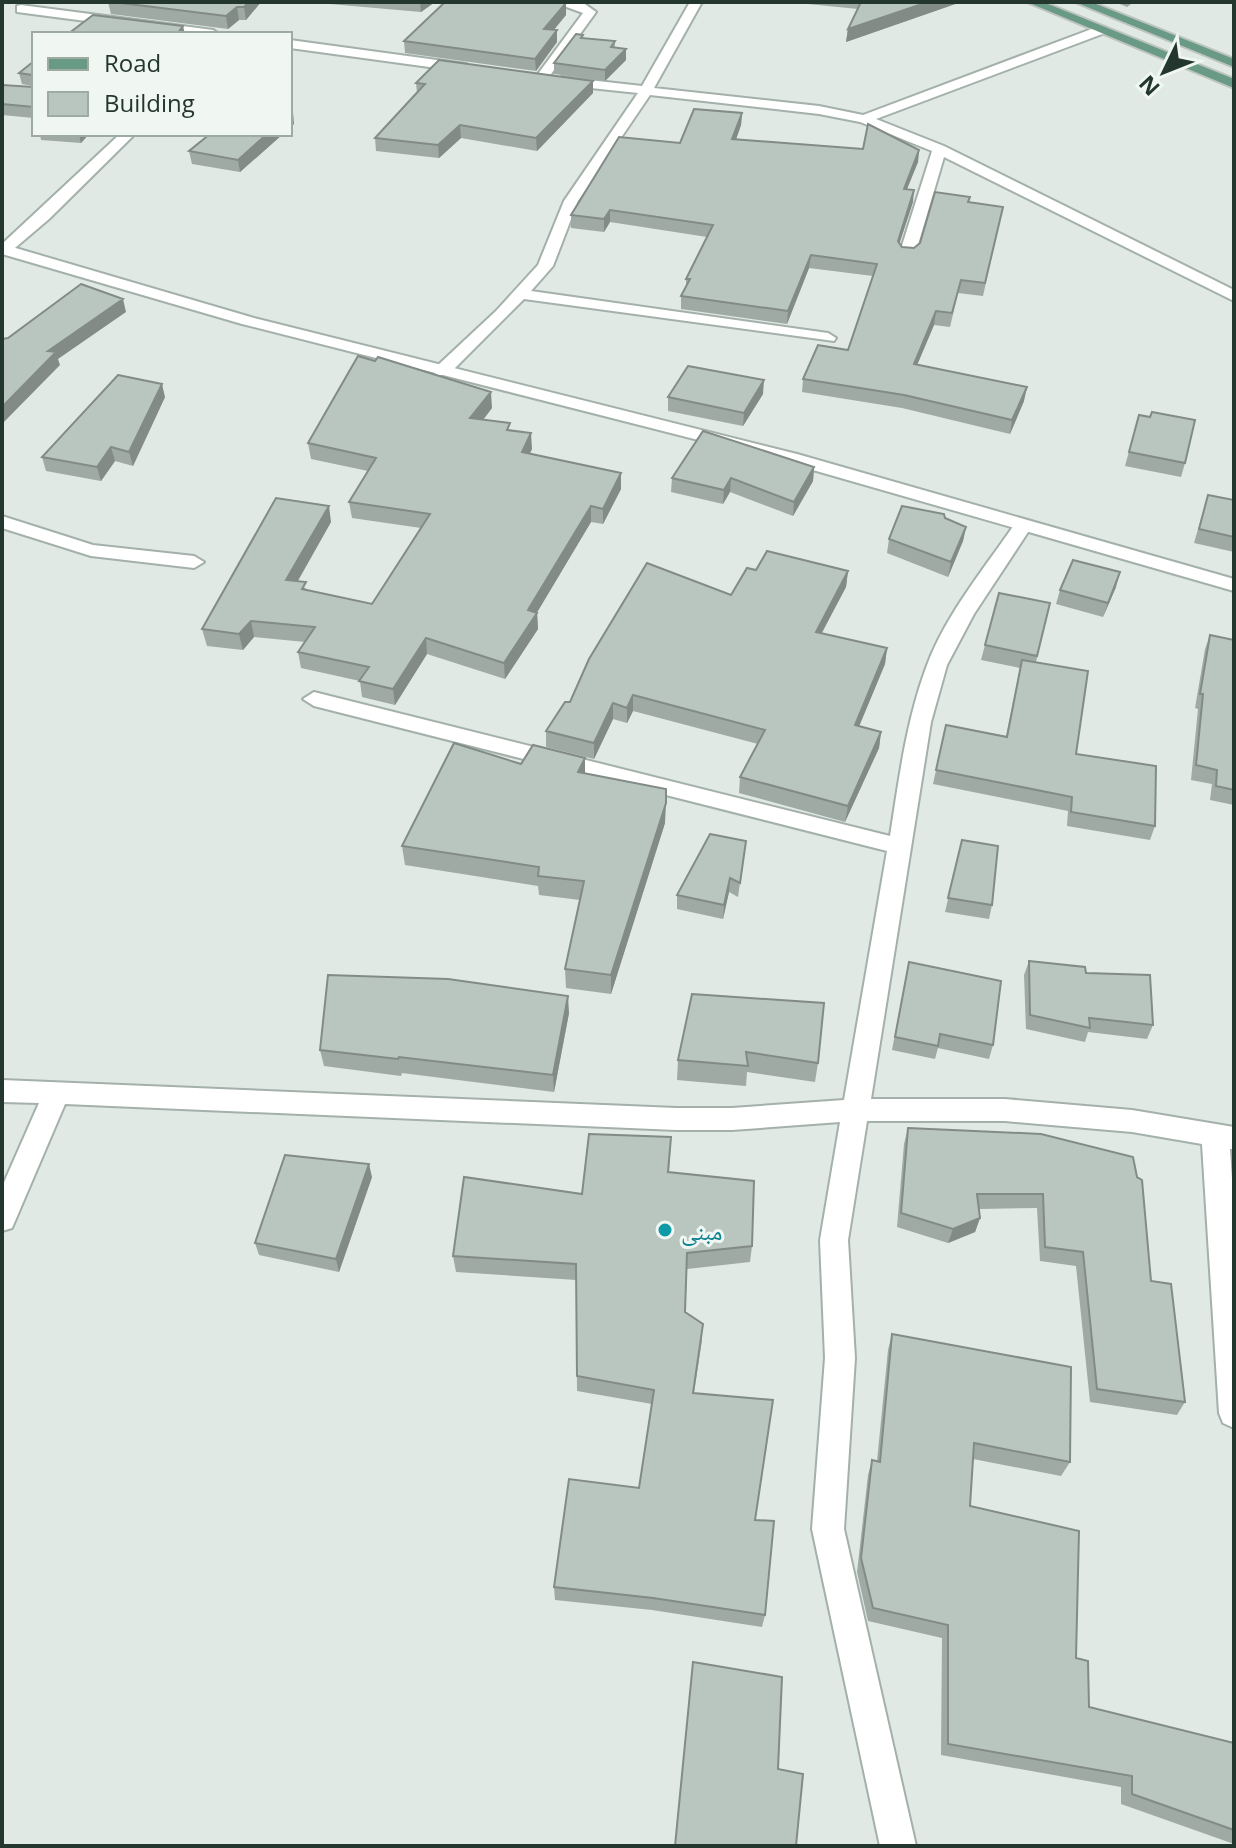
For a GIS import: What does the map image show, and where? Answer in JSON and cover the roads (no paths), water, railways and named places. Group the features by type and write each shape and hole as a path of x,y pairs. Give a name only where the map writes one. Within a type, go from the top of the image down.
{"main road":[{"path":"1033,2 1234,84"},
{"path":"1081,2 1234,63"}],"street":[{"path":"559,2 577,4 590,12 534,77 645,93 819,110 864,119 939,149 1234,296"},
{"path":"442,371 521,294 545,266 571,201 645,93 696,2"},
{"path":"5,18 26,6 200,32"},
{"path":"864,119 1101,30"},
{"path":"292,44 483,70"},
{"path":"3,250 44,216 126,136"},
{"path":"907,255 939,149"},
{"path":"3,250 248,321 791,458 1234,585"},
{"path":"74,290 95,275"},
{"path":"521,294 828,338"},
{"path":"2,522 37,530 61,542 91,550 194,562"},
{"path":"898,1846 828,1529 840,1358 834,1240 920,722 937,665 964,614 1023,526"},
{"path":"314,699 898,846"},
{"path":"2,1091 676,1119 732,1119 857,1110 1005,1110 1066,1113 1225,1136 1234,1413"},
{"path":"2,1219 57,1092"}],"place":[{"name":"مبنى","path":"665,1230"}]}
